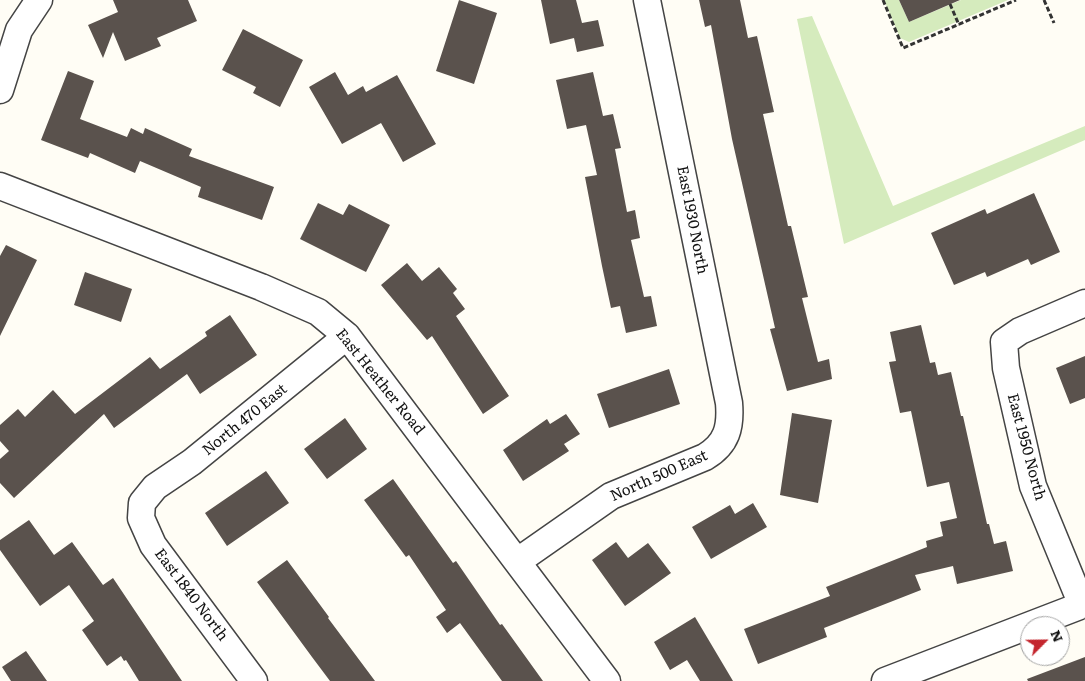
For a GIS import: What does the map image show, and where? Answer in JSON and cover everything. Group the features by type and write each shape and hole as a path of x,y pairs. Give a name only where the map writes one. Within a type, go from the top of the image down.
{"street":[{"path":"0,90 19,30 39,0"},
{"name":"East 1930 North","path":"647,0 729,403 730,422 724,440"},
{"name":"East Heather Road","path":"0,186 269,290 318,312 347,336 607,681"},
{"name":"East 1950 North","path":"1083,605 1033,486 1006,368 1004,342 1020,331 1085,303"},
{"name":"North 470 East","path":"142,503 155,487 192,462 347,336"},
{"name":"North 500 East","path":"518,561 611,496 705,457 714,452 724,440"},
{"name":"East 1840 North","path":"142,503 141,518 154,545 254,681"},
{"path":"885,681 1083,605"}],"path":[{"path":"883,0 903,48 1016,0"},
{"path":"1044,0 1054,23"},
{"path":"950,4 959,24"}],"green space":[{"path":"884,0 899,0 909,22 961,0 1008,0 909,42 900,38"},
{"path":"812,16 893,206 1085,126 1085,140 844,244 797,19"}],"building":[{"path":"113,0 188,0 197,21 157,38 161,46 125,61 113,32 103,58 88,25 118,12"},
{"path":"459,0 497,13 474,84 436,71"},
{"path":"541,0 576,0 582,23 598,20 604,46 577,52 574,38 550,44"},
{"path":"699,0 740,0 748,38 757,36 774,112 763,114 788,226 791,226 808,297 802,298 818,362 829,359 832,379 787,391 770,329 775,328 732,139 711,25 705,27"},
{"path":"899,0 960,0 909,22"},
{"path":"243,29 303,60 280,107 253,93 256,87 222,70"},
{"path":"68,71 94,81 80,119 127,137 131,128 143,134 145,128 192,149 189,156 274,187 262,220 198,197 201,187 140,161 135,173 90,153 88,158 41,140"},
{"path":"335,72 348,95 363,86 366,92 397,75 436,144 403,162 381,123 342,144 309,87"},
{"path":"593,72 603,116 613,114 621,148 615,149 627,212 635,210 640,238 631,240 644,297 651,296 657,326 626,333 620,306 611,308 602,266 585,177 597,175 586,125 567,129 556,80"},
{"path":"1034,193 1060,252 1031,265 1028,259 987,277 985,272 954,285 931,233 985,209 987,214"},
{"path":"318,203 343,215 349,204 390,225 366,272 300,239"},
{"path":"6,245 37,260 0,336 0,256"},
{"path":"407,263 422,281 439,267 457,289 453,293 465,309 456,316 509,396 483,414 432,336 427,340 381,285"},
{"path":"85,272 132,289 121,322 74,305"},
{"path":"230,315 257,355 200,394 187,374 114,428 104,414 14,498 0,483 0,459 9,451 0,441 0,425 18,409 25,417 53,390 75,414 150,357 160,369 207,336 205,332"},
{"path":"921,325 930,363 935,362 938,375 951,372 961,416 963,416 987,524 989,524 994,544 1006,541 1013,571 957,584 953,566 915,575 921,590 824,628 827,637 758,664 744,629 830,596 826,587 927,547 926,541 943,536 940,522 957,518 949,482 927,487 911,411 900,413 889,362 896,361 890,332"},
{"path":"1085,356 1085,398 1070,404 1056,368"},
{"path":"669,369 680,404 609,428 597,394"},
{"path":"792,413 832,420 818,503 780,495"},
{"path":"566,414 580,434 564,444 569,451 523,481 503,450 547,419 550,424"},
{"path":"345,418 367,449 327,479 304,449"},
{"path":"266,471 289,503 227,546 205,513"},
{"path":"393,479 453,563 456,561 500,625 502,624 543,681 502,681 460,623 447,633 436,617 446,610 409,555 406,557 364,500"},
{"path":"753,503 767,527 711,559 692,527 730,505 735,514"},
{"path":"29,520 54,555 72,542 103,585 113,578 182,681 139,681 126,660 124,661 121,656 107,666 82,630 94,621 69,585 40,606 0,550 0,540"},
{"path":"616,542 628,558 648,543 671,573 625,606 592,560"},
{"path":"287,560 375,681 330,681 257,582"},
{"path":"695,617 733,681 700,681 687,660 670,670 654,642"},
{"path":"26,651 47,681 11,681 2,667"},
{"path":"1085,657 1085,681 1028,681 1027,679 1061,666 1070,666 1070,663"}]}
